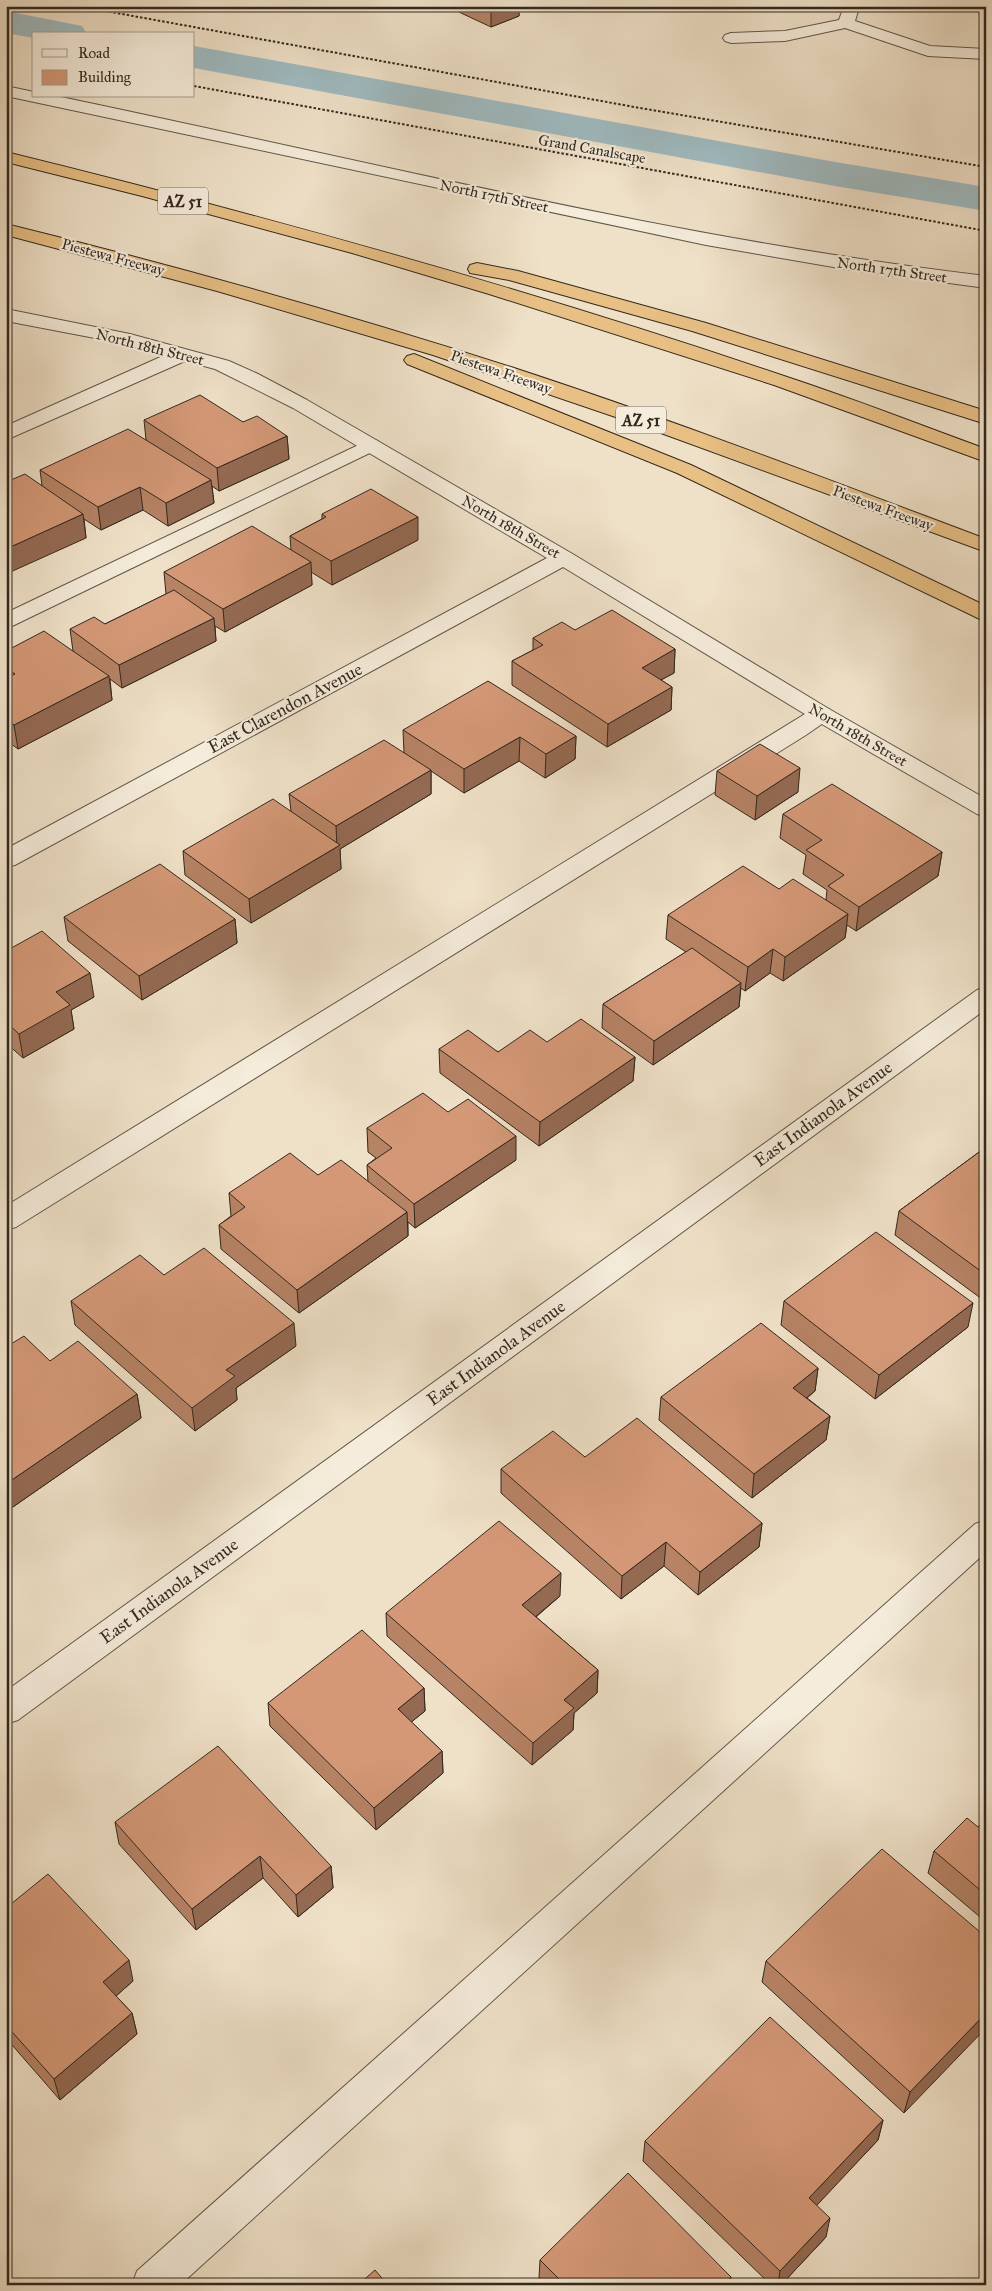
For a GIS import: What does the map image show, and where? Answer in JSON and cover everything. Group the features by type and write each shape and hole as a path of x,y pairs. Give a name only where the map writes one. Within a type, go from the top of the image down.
{"highway":[{"name":"AZ 51","path":"6,157 148,192 360,249 782,381 986,456"},
{"name":"Piestewa Freeway","path":"6,229 78,247 440,351 711,444 986,546"},
{"path":"360,249 511,275 699,327 986,418"},
{"path":"291,307 427,365 684,469 986,615"}],"street":[{"path":"846,23 851,8 856,6"},
{"path":"731,38 785,36 846,23 928,51 986,54"},
{"name":"North 17th Street","path":"6,91 32,96"},
{"name":"North 17th Street","path":"40,98 602,220 715,242 840,264 986,282"},
{"name":"North 18th Street","path":"6,315 123,338 222,365 251,378 371,445 563,558 821,714 986,809"},
{"path":"6,434 184,354"},
{"path":"6,622 371,445"},
{"name":"East Clarendon Avenue","path":"6,860 563,558"},
{"path":"6,1220 821,714"},
{"name":"East Indianola Avenue","path":"6,1710 986,996"},
{"path":"151,2285 986,1533"}],"path":[{"path":"78,6 640,108 986,168"},
{"name":"Grand Canalscape","path":"195,86 886,215 986,231"}],"building":[{"path":"200,395 243,422 257,416 287,436 217,468 144,420"},
{"path":"128,429 211,480 166,503 140,487 98,507 40,470"},
{"path":"25,474 83,514 6,549 6,482"},
{"path":"371,489 418,517 331,561 290,536 326,517 322,514"},
{"path":"252,526 311,562 223,609 164,572"},
{"path":"174,590 214,618 119,665 70,629 94,617 105,624"},
{"path":"612,610 675,649 642,668 672,687 608,724 512,661 543,645 533,638 562,622 575,630"},
{"path":"44,631 109,676 14,725 6,720 6,678 15,674 6,667 6,651"},
{"path":"488,681 576,736 546,754 520,737 464,769 403,730"},
{"path":"384,740 431,770 336,826 289,794"},
{"path":"760,744 800,768 757,796 717,771"},
{"path":"832,784 942,852 859,907 828,886 844,875 806,850 822,840 783,814"},
{"path":"273,799 340,845 249,899 183,851"},
{"path":"160,864 235,919 139,976 64,917"},
{"path":"743,866 779,889 793,879 848,914 785,957 773,949 748,967 668,915"},
{"path":"42,931 90,973 56,992 70,1005 19,1034 6,1022 6,951"},
{"path":"692,948 741,983 654,1041 603,1004"},
{"path":"581,1019 635,1057 540,1122 439,1049 468,1030 498,1052 530,1030 547,1042"},
{"path":"423,1093 448,1112 468,1099 516,1136 414,1204 367,1165 392,1148 367,1128"},
{"path":"986,1147 986,1275 899,1211"},
{"path":"290,1153 318,1175 341,1160 407,1212 297,1290 219,1225 245,1207 229,1193"},
{"path":"876,1232 973,1303 879,1375 784,1301"},
{"path":"204,1248 294,1323 226,1370 235,1376 192,1408 71,1301 140,1255 164,1275"},
{"path":"761,1323 818,1368 793,1388 830,1416 754,1474 661,1397"},
{"path":"24,1336 50,1361 78,1341 137,1394 6,1484 6,1347"},
{"path":"637,1418 762,1523 700,1572 666,1542 622,1576 501,1469 553,1431 585,1457"},
{"path":"499,1521 561,1573 522,1605 598,1670 564,1700 574,1708 533,1743 386,1613"},
{"path":"362,1630 424,1688 398,1709 442,1751 374,1808 268,1703"},
{"path":"218,1746 331,1866 296,1895 260,1856 192,1909 115,1822"},
{"path":"967,1818 978,1827 986,1819 986,1895 934,1851"},
{"path":"882,1849 986,1937 986,2013 910,2092 766,1961"},
{"path":"48,1874 129,1960 103,1982 132,2013 54,2079 6,2025 6,1908"},
{"path":"770,2017 883,2120 809,2198 830,2218 780,2271 645,2141"},
{"path":"628,2173 731,2277 723,2285 565,2285 540,2260"},
{"path":"375,2270 388,2285 358,2285"}],"waterway":[{"path":"6,22 58,32"},
{"path":"195,57 835,174 986,199"}]}
